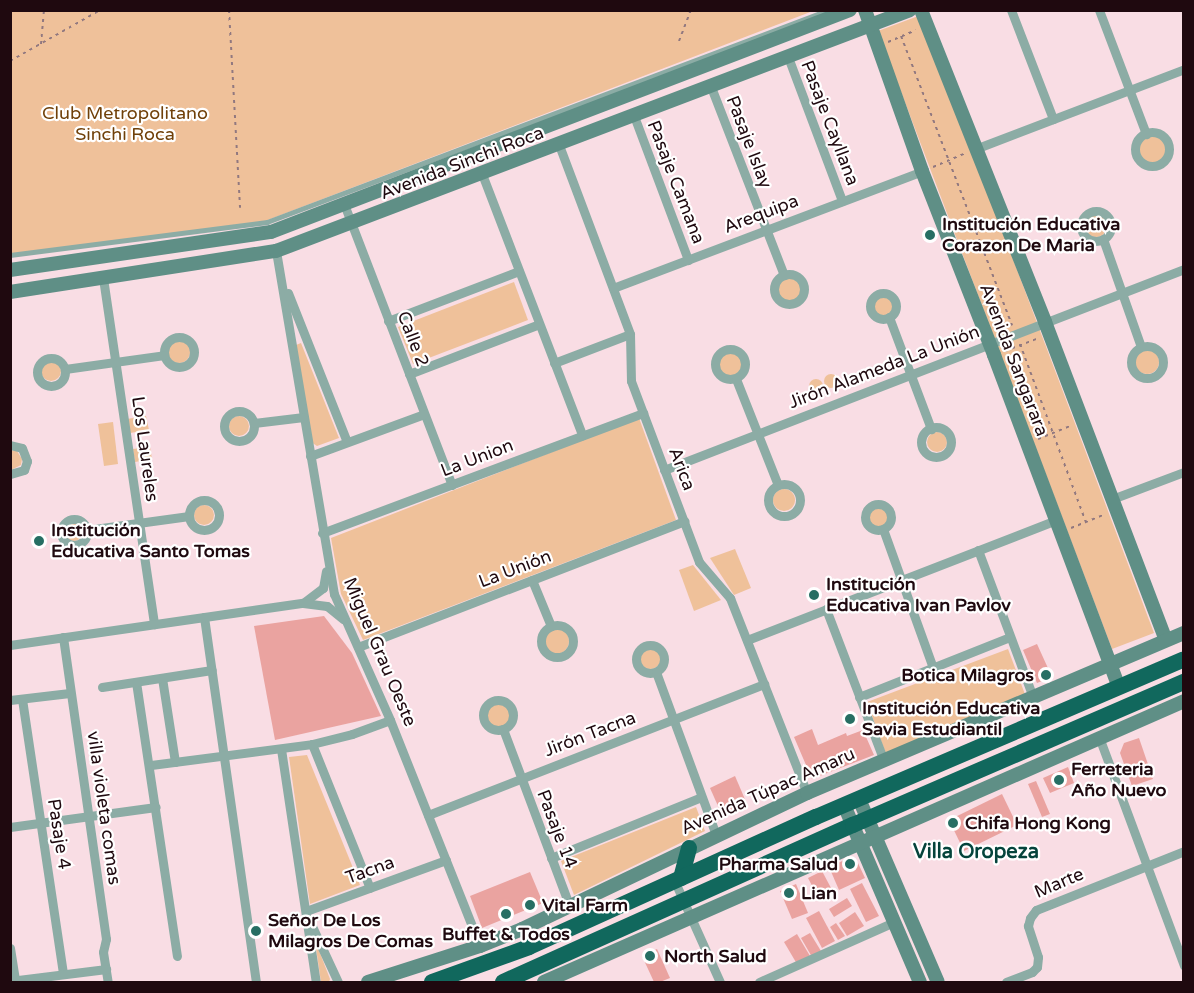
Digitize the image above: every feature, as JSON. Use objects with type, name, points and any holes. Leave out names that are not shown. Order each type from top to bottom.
[{"type":"highway","points":[[432,982],[529,947],[851,802],[1184,659]]},
{"type":"highway","points":[[503,982],[688,911],[860,822],[1184,682]]},
{"type":"highway","points":[[678,880],[689,848]]},
{"type":"street","name":"Avenida Sinchi Roca","points":[[10,270],[271,232],[659,79],[850,10]]},
{"type":"street","name":"Avenida Sangarara","points":[[865,10],[922,171],[992,349],[1119,687]]},
{"type":"street","name":"Avenida Sinchi Roca","points":[[10,292],[276,251],[350,225],[910,10]]},
{"type":"street","points":[[921,10],[1047,328],[1166,640]]},
{"type":"street","points":[[1011,10],[1053,118]]},
{"type":"street","points":[[1098,10],[1146,134]]},
{"type":"street","name":"Pasaje Cayllana","points":[[788,57],[842,201]]},
{"type":"street","points":[[975,149],[1184,69]]},
{"type":"street","name":"Pasaje Islay","points":[[711,87],[784,275]]},
{"type":"street","name":"Pasaje Camana","points":[[634,116],[688,260]]},
{"type":"street","name":"Arica","points":[[559,145],[630,334],[631,381],[699,562],[730,598],[807,793]]},
{"type":"street","name":"Arequipa","points":[[613,288],[922,171]]},
{"type":"street","points":[[482,174],[582,435]]},
{"type":"street","name":"Calle 2","points":[[344,204],[350,225],[452,485]]},
{"type":"street","points":[[1103,239],[1142,347]]},
{"type":"street","name":"Miguel Grau Oeste","points":[[276,251],[326,559],[334,594],[390,720],[480,946]]},
{"type":"street","name":"Jirón Alameda La Unión","points":[[664,470],[910,374],[992,349],[1016,334],[1047,328],[1122,293],[1184,269]]},
{"type":"street","points":[[388,321],[519,271]]},
{"type":"street","points":[[281,277],[347,442]]},
{"type":"street","name":"Los Laureles","points":[[103,278],[154,624]]},
{"type":"street","points":[[889,317],[931,429]]},
{"type":"street","points":[[409,374],[539,324]]},
{"type":"street","points":[[554,363],[630,334]]},
{"type":"street","points":[[64,369],[164,355]]},
{"type":"street","points":[[736,379],[778,485]]},
{"type":"street","name":"La Union","points":[[322,533],[643,413]]},
{"type":"street","points":[[310,456],[424,414]]},
{"type":"street","points":[[254,423],[304,417]]},
{"type":"street","points":[[10,445],[22,448],[27,461],[24,470],[10,474]]},
{"type":"street","points":[[1114,505],[1184,472]]},
{"type":"street","points":[[87,530],[189,516]]},
{"type":"street","name":"La Unión","points":[[358,647],[684,521]]},
{"type":"street","points":[[747,640],[978,550],[1058,526]]},
{"type":"street","points":[[883,530],[933,668]]},
{"type":"street","points":[[978,550],[1033,697]]},
{"type":"street","points":[[303,603],[323,588],[326,559]]},
{"type":"street","points":[[532,580],[552,626]]},
{"type":"street","points":[[10,645],[303,603],[327,606],[344,620]]},
{"type":"street","points":[[826,609],[884,760]]},
{"type":"street","points":[[204,617],[256,982]]},
{"type":"street","name":"Avenida Túpac Amaru","points":[[368,982],[480,946],[570,907],[807,793],[1184,633]]},
{"type":"street","name":"villa violeta comas","points":[[63,637],[106,939],[103,952],[108,982]]},
{"type":"street","points":[[859,697],[1010,637]]},
{"type":"street","points":[[102,687],[212,670]]},
{"type":"street","points":[[656,672],[716,835]]},
{"type":"street","points":[[162,678],[175,762]]},
{"type":"street","points":[[136,682],[151,765],[177,956]]},
{"type":"street","name":"Jirón Tacna","points":[[428,815],[764,684]]},
{"type":"street","points":[[10,700],[70,693]]},
{"type":"street","name":"Pasaje 4","points":[[22,699],[63,974]]},
{"type":"street","points":[[544,982],[688,911],[875,836],[1184,701]]},
{"type":"street","points":[[151,765],[312,744],[352,734],[390,720]]},
{"type":"street","name":"Pasaje 14","points":[[503,729],[570,907]]},
{"type":"street","points":[[1100,737],[1184,966]]},
{"type":"street","points":[[312,744],[370,888]]},
{"type":"street","points":[[281,748],[316,982]]},
{"type":"street","points":[[551,858],[701,797]]},
{"type":"street","points":[[851,802],[860,822],[875,836],[938,982]]},
{"type":"street","points":[[10,828],[156,807]]},
{"type":"street","points":[[860,822],[860,842],[920,982]]},
{"type":"street","name":"Marte","points":[[1006,982],[1032,972],[1037,967],[1038,957],[1028,926],[1036,910],[1184,851]]},
{"type":"street","name":"Tacna","points":[[306,911],[446,860]]},
{"type":"street","points":[[678,880],[688,911],[720,982]]},
{"type":"street","points":[[306,911],[338,982]]},
{"type":"street","points":[[759,982],[894,922]]},
{"type":"street","points":[[10,948],[13,981],[106,969]]},
{"type":"lane","points":[[10,255],[267,222],[659,79],[828,10]]},
{"type":"path","points":[[42,44],[44,10]]},
{"type":"path","points":[[10,61],[100,10]]},
{"type":"path","points":[[229,10],[240,208]]},
{"type":"path","points":[[679,41],[691,10]]},
{"type":"path","points":[[878,46],[927,25]]},
{"type":"path","points":[[901,36],[1086,522]]},
{"type":"path","points":[[922,171],[975,149]]},
{"type":"path","points":[[992,349],[1020,345],[1047,328]]},
{"type":"path","points":[[1027,444],[1083,421]]},
{"type":"path","points":[[1058,526],[1086,522],[1114,505]]},
{"type":"green space","name":"Club Metropolitano Sinchi Roca","points":[[10,11],[813,11],[260,223],[11,254]]},
{"type":"green space","points":[[921,15],[1154,633],[1112,649],[878,31]]},
{"type":"green space","points":[[1153,136],[1163,140],[1167,150],[1163,160],[1153,164],[1143,160],[1139,150],[1143,140]]},
{"type":"green space","points":[[1096,215],[1104,218],[1107,226],[1104,234],[1096,237],[1088,234],[1085,226],[1088,218]]},
{"type":"green space","points":[[789,277],[797,281],[801,289],[797,297],[789,301],[781,297],[777,289],[781,281]]},
{"type":"green space","points":[[514,282],[528,320],[413,364],[398,327]]},
{"type":"green space","points":[[883,294],[891,297],[894,305],[891,313],[883,316],[875,313],[872,305],[875,297]]},
{"type":"green space","points":[[179,341],[189,348],[190,352],[183,362],[179,363],[169,356],[168,352],[175,342]]},
{"type":"green space","points":[[301,343],[339,438],[317,446],[311,442],[296,345]]},
{"type":"green space","points":[[1147,350],[1152,351],[1158,357],[1158,367],[1152,373],[1147,374],[1142,373],[1136,367],[1135,362],[1136,357],[1142,351]]},
{"type":"green space","points":[[730,352],[738,356],[742,364],[738,372],[730,376],[722,372],[718,364],[722,356]]},
{"type":"green space","points":[[51,361],[58,364],[61,371],[58,378],[51,381],[44,378],[41,371],[44,364]]},
{"type":"green space","points":[[828,374],[834,374],[838,381],[834,388],[828,388],[824,384],[824,378]]},
{"type":"green space","points":[[813,379],[819,379],[823,386],[819,393],[813,393],[809,389],[809,383]]},
{"type":"green space","points":[[146,416],[149,430],[130,433],[127,419]]},
{"type":"green space","points":[[235,416],[243,416],[249,422],[249,430],[243,436],[235,436],[229,430],[229,422]]},
{"type":"green space","points":[[639,418],[676,520],[363,640],[341,594],[331,538]]},
{"type":"green space","points":[[113,422],[118,464],[104,466],[98,424]]},
{"type":"green space","points":[[933,432],[941,432],[947,438],[947,446],[941,452],[933,452],[927,446],[927,438]]},
{"type":"green space","points":[[150,447],[152,459],[135,462],[133,449]]},
{"type":"green space","points":[[10,450],[17,451],[22,459],[21,465],[13,469],[11,469]]},
{"type":"green space","points":[[784,489],[794,496],[795,500],[788,510],[784,511],[774,504],[773,500],[780,490]]},
{"type":"green space","points":[[200,505],[208,505],[214,511],[214,519],[208,525],[200,525],[194,519],[194,511]]},
{"type":"green space","points":[[878,507],[885,510],[888,517],[885,524],[878,527],[871,524],[868,517],[871,510]]},
{"type":"green space","points":[[74,523],[80,526],[83,532],[80,538],[74,541],[68,538],[65,532],[68,526]]},
{"type":"green space","points":[[735,549],[751,588],[734,595],[710,558]]},
{"type":"green space","points":[[693,565],[721,600],[694,611],[679,570]]},
{"type":"green space","points":[[556,628],[565,632],[569,641],[565,650],[556,654],[547,650],[543,641],[547,632]]},
{"type":"green space","points":[[650,647],[658,650],[661,658],[658,666],[650,669],[642,666],[639,658],[642,650]]},
{"type":"green space","points":[[1008,649],[1026,697],[887,757],[867,702]]},
{"type":"green space","points":[[498,703],[507,706],[510,715],[507,724],[498,727],[489,724],[486,715],[489,706]]},
{"type":"green space","points":[[307,755],[360,885],[310,904],[289,757]]},
{"type":"green space","points":[[696,807],[705,831],[574,895],[561,861]]},
{"type":"green space","points":[[316,948],[318,948],[330,979],[329,982],[321,982]]},
{"type":"building","points":[[324,616],[352,653],[381,716],[275,740],[254,626]]},
{"type":"building","points":[[1037,644],[1052,677],[1037,683],[1023,650]]},
{"type":"building","points":[[812,729],[818,745],[846,733],[847,736],[863,730],[874,755],[812,779],[794,737]]},
{"type":"building","points":[[1139,738],[1153,779],[1132,786],[1120,753],[1124,743]]},
{"type":"building","name":"Ferreteria Año Nuevo","points":[[1068,767],[1074,783],[1050,793],[1043,778]]},
{"type":"building","points":[[735,776],[747,804],[722,815],[710,788]]},
{"type":"building","points":[[1036,781],[1050,814],[1042,817],[1028,784]]},
{"type":"building","points":[[1002,794],[1017,825],[964,851],[949,820]]},
{"type":"building","points":[[849,858],[858,863],[865,878],[839,890],[829,867]]},
{"type":"building","points":[[822,871],[831,888],[817,895],[808,878]]},
{"type":"building","points":[[530,872],[543,903],[482,928],[470,896]]},
{"type":"building","points":[[862,883],[879,916],[866,922],[850,889]]},
{"type":"building","points":[[796,884],[808,913],[792,919],[780,891]]},
{"type":"building","points":[[847,898],[852,906],[834,917],[829,909]]},
{"type":"building","points":[[819,911],[835,941],[822,948],[806,918]]},
{"type":"building","points":[[855,912],[864,926],[847,936],[839,923]]},
{"type":"building","points":[[836,923],[845,936],[838,940],[830,927]]},
{"type":"building","points":[[810,933],[821,951],[812,957],[801,938]]},
{"type":"building","points":[[797,934],[810,956],[797,964],[784,942]]},
{"type":"building","points":[[657,949],[670,978],[654,982],[642,956]]},
{"type":"place","name":"Institución Educativa Corazon De Maria","points":[[930,235]]},
{"type":"place","name":"Institución Educativa Santo Tomas","points":[[39,541]]},
{"type":"place","name":"Institución Educativa Ivan Pavlov","points":[[814,595]]},
{"type":"place","name":"Botica Milagros","points":[[1046,675]]},
{"type":"place","name":"Institución Educativa Savia Estudiantil","points":[[850,719]]},
{"type":"place","name":"Ferreteria Año Nuevo","points":[[1059,780]]},
{"type":"place","name":"Chifa Hong Kong","points":[[953,823]]},
{"type":"place","name":"Pharma Salud","points":[[850,864]]},
{"type":"place","name":"Lian","points":[[789,893]]},
{"type":"place","name":"Vital Farm","points":[[530,905]]},
{"type":"place","name":"Buffet & Todos","points":[[506,914]]},
{"type":"place","name":"Señor De Los Milagros De Comas","points":[[256,931]]},
{"type":"place","name":"North Salud","points":[[650,956]]},
{"type":"district","name":"Villa Oropeza","points":[[976,852]]}]
